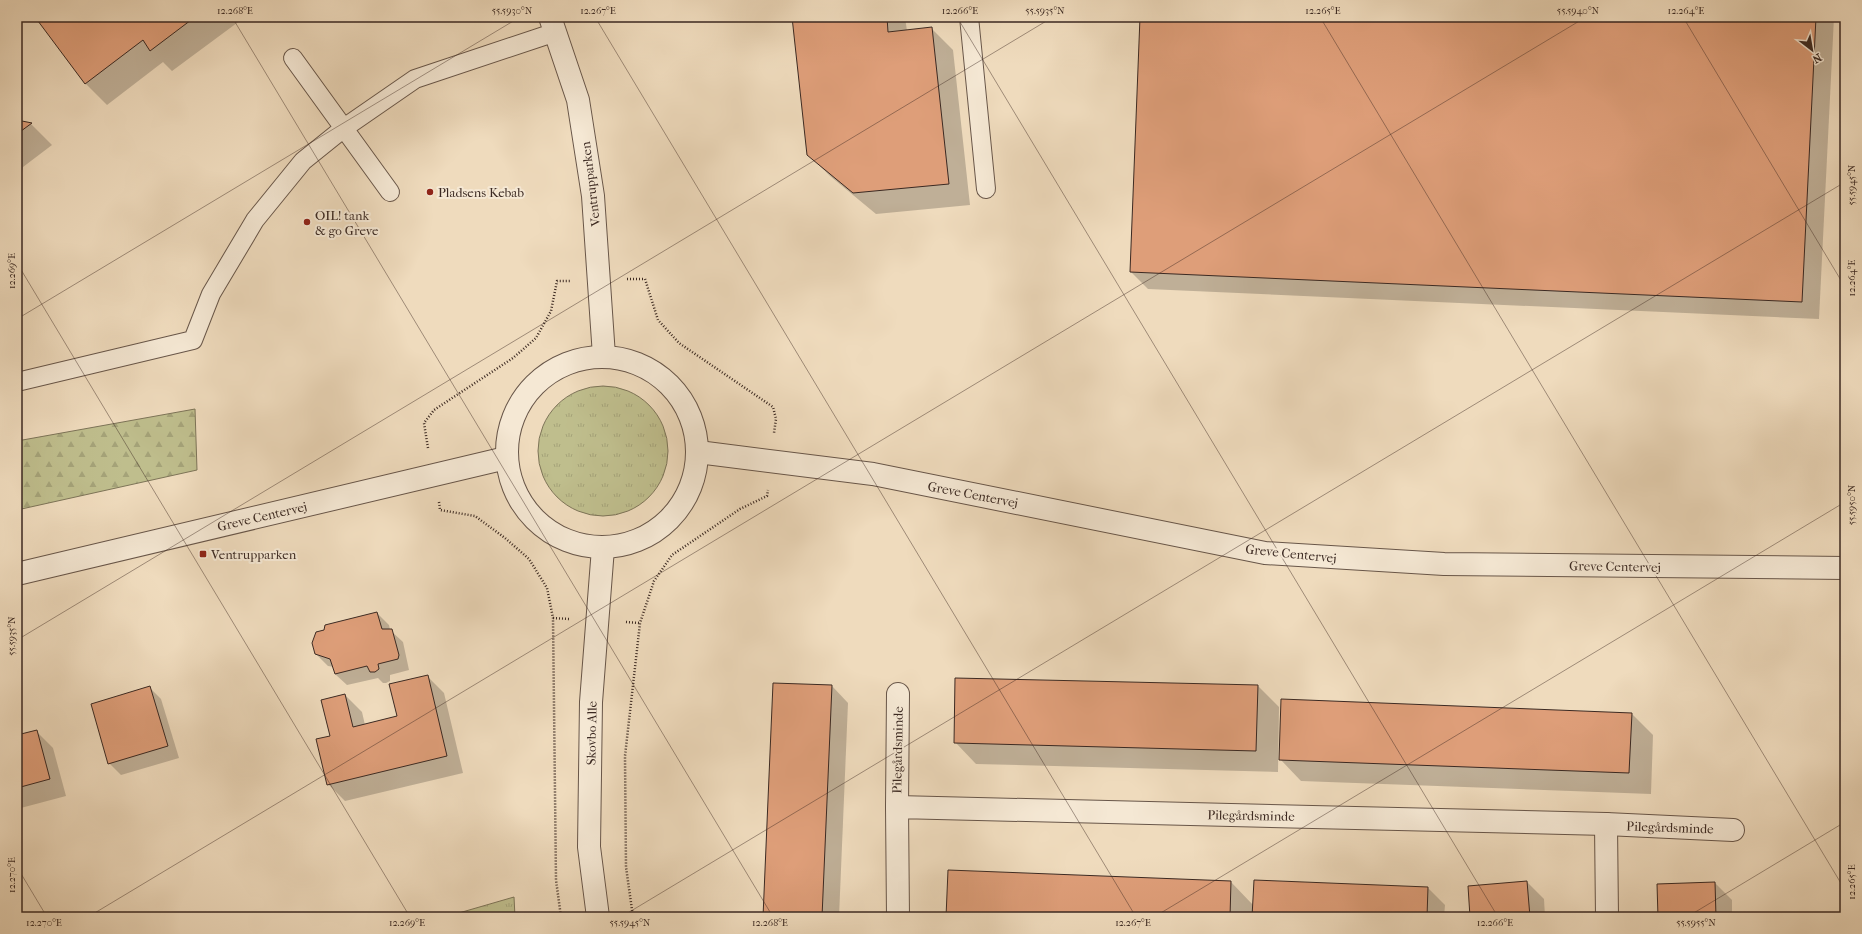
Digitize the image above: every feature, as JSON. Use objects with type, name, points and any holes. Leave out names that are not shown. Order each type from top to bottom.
[{"type":"street","name":"Ventrupparken","points":[[553,24],[578,100],[582,122],[593,196],[604,356]]},
{"type":"street","points":[[604,356],[640,364],[671,385],[691,416],[698,452],[693,482],[680,508],[659,529],[632,543],[603,548],[574,544],[548,531],[526,511],[512,487],[506,458],[510,427],[523,398],[534,386],[545,375],[573,360],[604,356]]},
{"type":"street","name":"Greve Centervej","points":[[698,452],[873,474],[1265,553],[1444,564],[1845,568]]},
{"type":"street","name":"Greve Centervej","points":[[17,574],[506,458]]},
{"type":"street","name":"Skovbo Alle","points":[[598,917],[589,848],[591,702],[603,548]]},
{"type":"street","name":"Pilegårdsminde","points":[[898,694],[898,917]]},
{"type":"street","name":"Pilegårdsminde","points":[[897,806],[1606,824],[1733,830]]},
{"type":"street","points":[[1606,824],[1607,917]]},
{"type":"lane","points":[[969,17],[986,189]]},
{"type":"lane","points":[[17,382],[193,340],[211,294],[255,220],[303,161],[344,128],[415,79],[553,24]]},
{"type":"lane","points":[[293,58],[390,192]]},
{"type":"path","points":[[633,917],[626,867],[625,756],[640,622],[654,581],[672,555],[740,508],[767,496],[776,419],[773,407],[679,343],[658,320],[645,279]]},
{"type":"path","points":[[557,281],[551,312],[536,338],[513,358],[434,410],[424,423],[440,510],[475,516],[505,538],[529,559],[547,588],[553,618],[556,880],[561,917]]},
{"type":"green space","points":[[609,386],[628,391],[649,405],[663,426],[667,438],[667,464],[663,476],[649,497],[628,511],[616,515],[597,516],[578,511],[557,497],[543,476],[539,464],[538,445],[543,426],[557,405],[578,391],[590,387]]},
{"type":"green space","points":[[195,409],[197,470],[17,510],[17,441]]},
{"type":"green space","points":[[514,897],[515,917],[445,917]]},
{"type":"building","points":[[35,17],[195,17],[150,51],[143,40],[85,84]]},
{"type":"building","points":[[792,17],[887,17],[888,32],[932,27],[949,184],[853,193],[807,155]]},
{"type":"building","points":[[1140,17],[1816,17],[1802,302],[1130,272]]},
{"type":"building","points":[[17,120],[32,123],[17,134]]},
{"type":"building","points":[[377,612],[382,629],[392,629],[399,655],[398,659],[378,664],[379,669],[375,672],[370,672],[367,666],[335,674],[330,659],[315,654],[312,643],[316,632],[324,630],[325,625]]},
{"type":"building","points":[[428,675],[447,756],[327,785],[316,739],[330,736],[321,700],[345,694],[353,727],[397,716],[389,684]]},
{"type":"building","points":[[955,678],[1258,685],[1256,751],[954,743]]},
{"type":"building","points":[[773,683],[832,685],[822,917],[763,917]]},
{"type":"building","points":[[150,686],[168,746],[108,764],[91,704]]},
{"type":"building","points":[[1281,699],[1632,713],[1629,773],[1279,760]]},
{"type":"building","points":[[37,730],[50,779],[17,788],[17,735]]},
{"type":"building","points":[[948,870],[1231,881],[1230,917],[946,917]]},
{"type":"building","points":[[1254,880],[1428,887],[1427,917],[1252,917]]},
{"type":"building","points":[[1527,881],[1530,917],[1470,917],[1468,886]]},
{"type":"building","points":[[1715,882],[1716,917],[1658,917],[1657,884]]},
{"type":"place","name":"Pladsens Kebab","points":[[430,192]]},
{"type":"place","name":"OIL! tank & go Greve","points":[[307,222]]},
{"type":"place","name":"Ventrupparken","points":[[203,554]]}]
